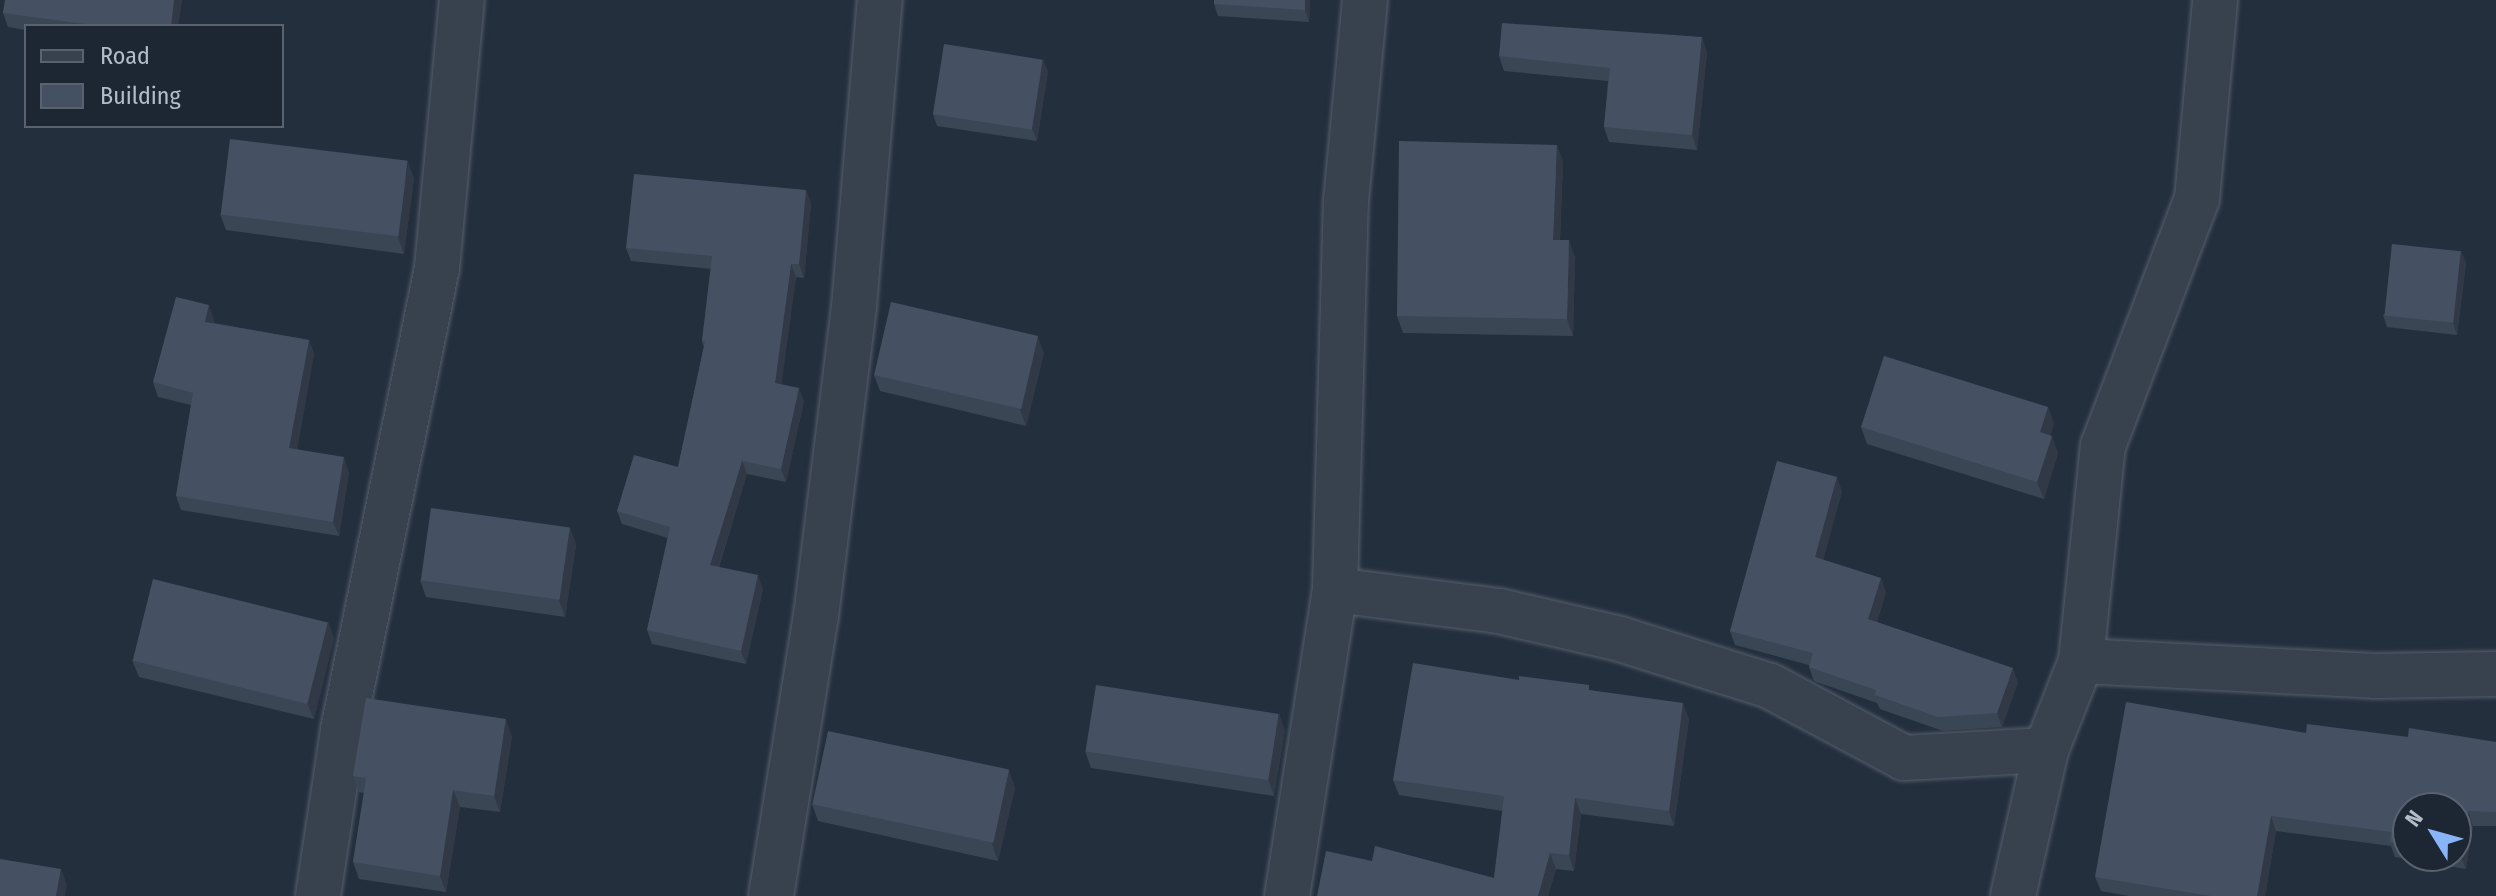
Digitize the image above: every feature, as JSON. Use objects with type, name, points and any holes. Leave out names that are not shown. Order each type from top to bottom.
[{"type":"street","points":[[318,896],[343,730],[437,268],[462,0]]},
{"type":"street","points":[[771,896],[816,616],[854,307],[880,0]]},
{"type":"street","points":[[1287,896],[1335,590],[1346,201],[1365,0]]},
{"type":"street","points":[[2013,896],[2046,750],[2081,661],[2103,446],[2197,199],[2215,0]]},
{"type":"street","points":[[1335,590],[1499,611],[1620,639],[1770,686],[1904,758],[2046,750]]},
{"type":"street","points":[[2081,661],[2375,676],[2496,674]]},
{"type":"building","points":[[5,0],[174,0],[171,24],[85,24],[3,13]]},
{"type":"building","points":[[1214,0],[1305,0],[1305,10],[1214,4]]},
{"type":"building","points":[[1502,23],[1702,37],[1692,135],[1604,127],[1610,68],[1499,56]]},
{"type":"building","points":[[944,44],[1043,60],[1032,130],[933,114]]},
{"type":"building","points":[[230,139],[408,161],[398,236],[221,214]]},
{"type":"building","points":[[1399,141],[1557,145],[1553,240],[1569,240],[1567,319],[1397,316]]},
{"type":"building","points":[[634,174],[806,190],[799,264],[791,264],[775,383],[799,388],[781,469],[742,461],[710,565],[758,575],[741,651],[647,630],[670,527],[617,511],[634,455],[678,467],[705,341],[702,341],[712,256],[626,248]]},
{"type":"building","points":[[2392,244],[2461,251],[2453,323],[2384,316]]},
{"type":"building","points":[[176,297],[209,305],[205,322],[309,340],[289,448],[344,457],[333,522],[176,496],[193,393],[153,382]]},
{"type":"building","points":[[891,302],[1038,336],[1021,409],[874,375]]},
{"type":"building","points":[[1884,356],[2048,407],[2040,432],[2052,436],[2037,482],[1861,427]]},
{"type":"building","points":[[1777,461],[1837,477],[1815,557],[1881,578],[1868,619],[2013,668],[1997,713],[1938,717],[1875,695],[1876,690],[1809,667],[1813,653],[1730,631]]},
{"type":"building","points":[[431,508],[570,527],[559,600],[421,580]]},
{"type":"building","points":[[153,579],[328,623],[307,704],[133,661]]},
{"type":"building","points":[[1413,663],[1519,680],[1519,676],[1589,685],[1589,690],[1683,703],[1669,811],[1575,798],[1569,855],[1550,853],[1538,896],[1317,896],[1326,851],[1372,861],[1375,846],[1494,878],[1504,796],[1393,780]]},
{"type":"building","points":[[1096,685],[1279,714],[1268,780],[1086,751]]},
{"type":"building","points":[[366,698],[506,719],[494,796],[453,790],[440,876],[353,862],[366,778],[353,776]]},
{"type":"building","points":[[2126,702],[2306,733],[2307,724],[2408,737],[2409,728],[2496,742],[2496,812],[2472,811],[2472,792],[2392,792],[2392,842],[2391,832],[2271,816],[2257,896],[2211,896],[2095,877]]},
{"type":"building","points":[[828,731],[1009,769],[993,843],[812,804]]},
{"type":"building","points":[[0,859],[61,869],[56,896],[0,896]]}]
